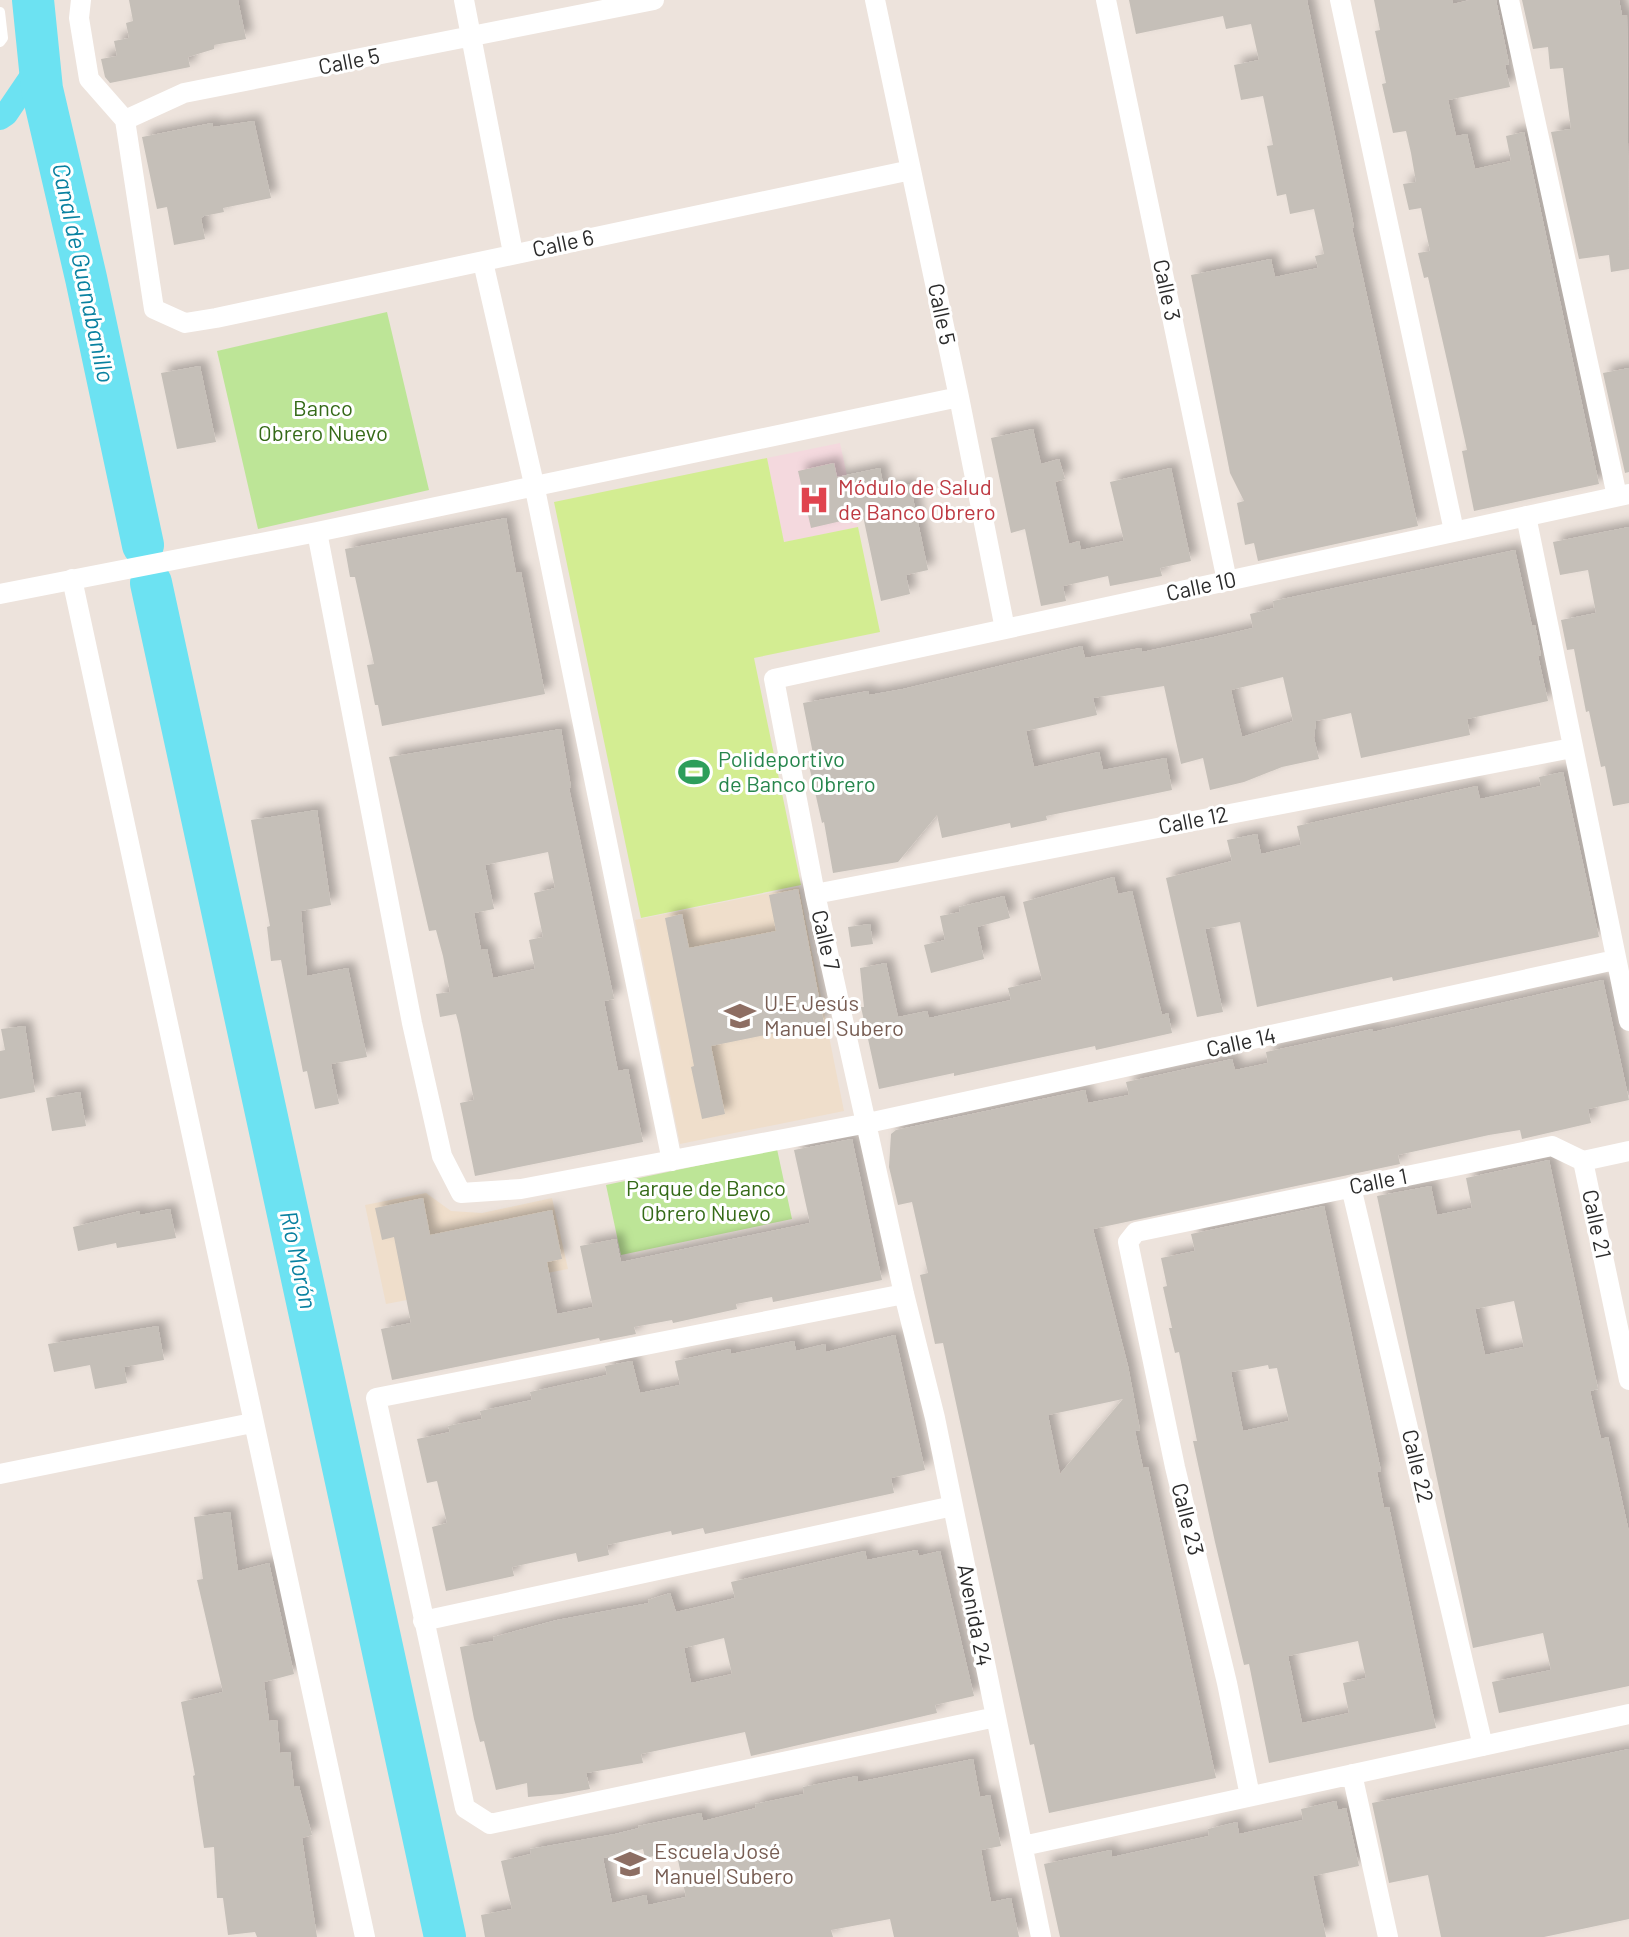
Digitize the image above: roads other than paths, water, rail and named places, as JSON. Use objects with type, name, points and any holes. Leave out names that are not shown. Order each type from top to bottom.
[{"type":"street","points":[[81,0],[79,18],[89,79],[125,120]]},
{"type":"street","points":[[464,0],[513,253]]},
{"type":"street","name":"Calle 5","points":[[125,120],[184,93],[654,0]]},
{"type":"street","name":"Calle 5","points":[[875,0],[1005,629]]},
{"type":"street","name":"Calle 3","points":[[1106,0],[1227,581]]},
{"type":"street","points":[[1340,0],[1454,531]]},
{"type":"street","points":[[1509,0],[1623,495]]},
{"type":"street","name":"Calle 6","points":[[125,120],[154,309],[185,323],[911,170]]},
{"type":"street","points":[[483,262],[534,484],[672,1161]]},
{"type":"street","points":[[0,594],[317,532],[959,397]]},
{"type":"street","name":"Calle 10","points":[[774,679],[1623,495]]},
{"type":"street","points":[[1526,516],[1629,1021]]},
{"type":"street","name":"Calle 14","points":[[317,532],[412,1023],[442,1156],[461,1193],[521,1189],[868,1123],[1615,960]]},
{"type":"street","points":[[72,579],[365,1937]]},
{"type":"street","name":"Calle 7","points":[[774,679],[815,894],[904,1294]]},
{"type":"street","name":"Calle 12","points":[[815,894],[1572,748]]},
{"type":"street","name":"Calle 1","points":[[1128,1242],[1136,1232],[1552,1146],[1583,1161]]},
{"type":"street","points":[[1583,1161],[1629,1151]]},
{"type":"street","name":"Calle 21","points":[[1583,1161],[1629,1380]]},
{"type":"street","name":"Calle 22","points":[[1351,1187],[1483,1746]]},
{"type":"street","name":"Calle 23","points":[[1128,1242],[1175,1467],[1227,1683],[1250,1796]]},
{"type":"street","points":[[904,1294],[376,1398],[423,1621],[465,1808],[490,1824],[996,1717]]},
{"type":"street","name":"Avenida 24","points":[[904,1294],[935,1418],[1041,1937]]},
{"type":"street","points":[[0,1474],[252,1423]]},
{"type":"street","points":[[423,1621],[953,1506]]},
{"type":"street","points":[[1023,1846],[1629,1714]]},
{"type":"street","points":[[1352,1774],[1388,1937]]},
{"type":"lane","points":[[0,12],[3,38],[0,42]]},
{"type":"waterway","name":"Canal de Guanabanillo","points":[[33,0],[42,89],[143,545]]},
{"type":"waterway","points":[[0,118],[6,114],[40,64]]},
{"type":"waterway","name":"Río Morón","points":[[151,583],[445,1937]]},
{"type":"place","name":"Módulo de Salud de Banco Obrero","points":[[814,500]]},
{"type":"place","name":"Polideportivo de Banco Obrero","points":[[694,772]]},
{"type":"place","name":"U.E Jesús Manuel Subero","points":[[740,1016]]},
{"type":"place","name":"Escuela José Manuel Subero","points":[[630,1864]]},
{"type":"park label","name":"Banco Obrero Nuevo","points":[[323,420]]},
{"type":"park label","name":"Parque de Banco Obrero Nuevo","points":[[706,1200]]}]
